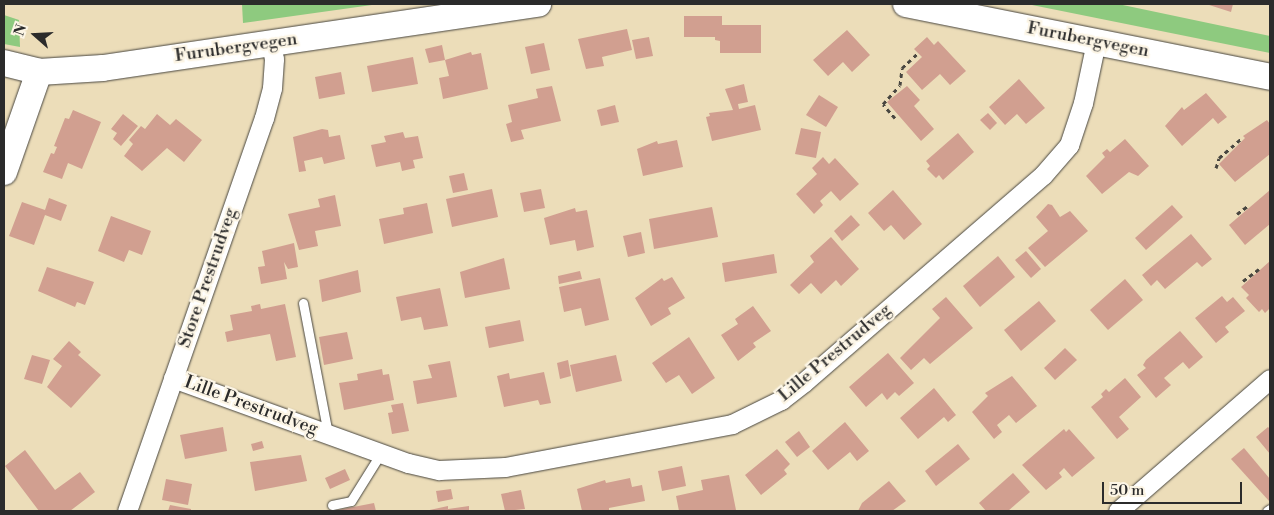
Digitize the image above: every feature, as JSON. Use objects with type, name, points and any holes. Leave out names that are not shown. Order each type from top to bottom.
[{"type":"main road","name":"Furubergvegen","points":[[4,63],[39,72],[103,68],[538,4]]},
{"type":"main road","name":"Furubergvegen","points":[[906,4],[1270,77]]},
{"type":"main road","points":[[4,172],[39,72]]},
{"type":"street","name":"Lille Prestrudveg","points":[[173,378],[381,453],[439,470],[505,467],[732,424],[781,400],[1043,175],[1069,145],[1083,103],[1096,42]]},
{"type":"street","name":"Store Prestrudveg","points":[[127,511],[264,118],[272,88],[274,59],[271,43]]},
{"type":"street","points":[[1126,509],[1270,380]]},
{"type":"lane","name":"Lille Prestrudveg","points":[[303,303],[328,434]]},
{"type":"lane","points":[[332,505],[351,501],[381,453]]},
{"type":"path","points":[[895,118],[883,104],[900,84],[902,68],[917,54]]},
{"type":"path","points":[[1216,168],[1219,158],[1241,139]]},
{"type":"path","points":[[1238,214],[1249,205]]},
{"type":"path","points":[[1242,280],[1258,269]]},
{"type":"green space","points":[[242,4],[379,4],[243,23]]},
{"type":"green space","points":[[1027,4],[1118,4],[1270,36],[1270,53]]},
{"type":"green space","points":[[4,15],[19,20],[20,47],[4,44]]},
{"type":"building","points":[[1206,4],[1233,4],[1231,12]]},
{"type":"building","points":[[684,16],[722,16],[722,25],[761,25],[761,53],[720,53],[720,41],[715,40],[715,37],[684,37]]},
{"type":"building","points":[[627,29],[632,50],[602,57],[604,66],[586,69],[578,39]]},
{"type":"building","points":[[847,30],[870,55],[852,72],[843,62],[828,76],[813,60]]},
{"type":"building","points":[[649,37],[653,56],[636,59],[632,40]]},
{"type":"building","points":[[927,37],[934,45],[938,41],[966,71],[950,85],[940,74],[922,90],[906,72],[922,57],[914,49]]},
{"type":"building","points":[[544,43],[550,70],[531,74],[525,47]]},
{"type":"building","points":[[442,45],[445,60],[429,63],[425,49]]},
{"type":"building","points":[[471,52],[472,55],[481,53],[488,89],[443,99],[439,78],[449,76],[445,60]]},
{"type":"building","points":[[413,57],[418,84],[372,92],[367,66]]},
{"type":"building","points":[[341,72],[345,94],[319,99],[315,77]]},
{"type":"building","points":[[1019,79],[1045,108],[1026,124],[1017,114],[1005,125],[989,107]]},
{"type":"building","points":[[744,84],[748,102],[738,104],[739,109],[755,105],[761,130],[712,141],[706,117],[710,116],[709,113],[733,110],[725,89]]},
{"type":"building","points":[[552,86],[561,121],[521,130],[524,139],[511,142],[506,124],[512,122],[508,105],[538,98],[536,89]]},
{"type":"building","points":[[907,86],[920,100],[914,106],[934,129],[921,141],[887,102]]},
{"type":"building","points":[[1206,93],[1227,117],[1218,124],[1213,118],[1182,146],[1165,126],[1182,107],[1184,110]]},
{"type":"building","points":[[819,95],[838,107],[826,127],[806,115]]},
{"type":"building","points":[[615,105],[619,122],[601,126],[597,110]]},
{"type":"building","points":[[73,110],[101,122],[82,169],[68,163],[62,179],[43,172],[51,153],[54,154],[57,147],[54,146],[65,118],[69,119]]},
{"type":"building","points":[[988,113],[997,123],[990,130],[980,120]]},
{"type":"building","points":[[123,114],[138,126],[121,146],[113,139],[117,133],[111,129]]},
{"type":"building","points":[[157,114],[170,125],[176,119],[202,140],[184,162],[167,148],[142,171],[124,156],[133,144],[129,140],[141,126],[145,129]]},
{"type":"building","points":[[1267,120],[1270,124],[1270,154],[1235,182],[1219,164],[1245,138],[1243,136]]},
{"type":"building","points":[[801,128],[821,132],[816,158],[795,154]]},
{"type":"building","points":[[322,129],[328,130],[329,137],[340,135],[345,159],[324,164],[322,157],[304,161],[306,171],[299,172],[293,137]]},
{"type":"building","points":[[403,132],[405,138],[418,136],[423,158],[413,160],[415,168],[402,171],[400,162],[376,167],[371,145],[386,142],[384,136]]},
{"type":"building","points":[[958,133],[974,152],[943,180],[939,175],[936,178],[927,169],[930,166],[926,161]]},
{"type":"building","points":[[1125,139],[1149,166],[1138,176],[1129,172],[1102,194],[1086,176],[1105,157],[1102,153],[1107,149],[1110,152]]},
{"type":"building","points":[[677,140],[683,167],[643,176],[637,149],[657,141],[658,144]]},
{"type":"building","points":[[823,157],[829,164],[835,158],[859,184],[840,201],[831,191],[820,201],[823,205],[814,214],[796,194],[817,174],[812,168]]},
{"type":"building","points":[[464,173],[468,190],[453,193],[449,176]]},
{"type":"building","points":[[492,189],[498,217],[452,227],[446,199]]},
{"type":"building","points":[[541,189],[545,208],[524,212],[520,193]]},
{"type":"building","points":[[893,190],[922,224],[904,240],[891,225],[884,231],[868,213]]},
{"type":"building","points":[[1270,190],[1270,224],[1245,245],[1229,225]]},
{"type":"building","points":[[335,195],[341,226],[315,231],[318,246],[299,250],[288,214],[320,207],[318,199]]},
{"type":"building","points":[[49,198],[67,205],[61,221],[45,215],[34,245],[9,236],[22,202],[45,210]]},
{"type":"building","points":[[427,203],[433,233],[384,244],[379,219],[404,214],[403,208]]},
{"type":"building","points":[[1048,204],[1052,205],[1060,217],[1070,211],[1088,231],[1045,267],[1028,248],[1048,231],[1036,217]]},
{"type":"building","points":[[1172,205],[1183,217],[1146,250],[1135,238]]},
{"type":"building","points":[[712,207],[718,237],[654,249],[649,219]]},
{"type":"building","points":[[575,208],[576,212],[587,210],[594,247],[577,251],[575,240],[550,245],[544,218]]},
{"type":"building","points":[[851,215],[860,225],[842,241],[834,231]]},
{"type":"building","points":[[111,216],[151,231],[142,255],[129,250],[124,262],[98,251]]},
{"type":"building","points":[[641,232],[645,253],[628,257],[623,236]]},
{"type":"building","points":[[1191,234],[1212,259],[1202,267],[1197,262],[1165,289],[1157,280],[1151,286],[1142,275]]},
{"type":"building","points":[[831,237],[859,269],[841,286],[836,280],[821,294],[811,283],[799,294],[790,285],[814,262],[810,256]]},
{"type":"building","points":[[294,243],[298,267],[288,269],[284,262],[287,279],[261,284],[258,267],[265,266],[262,251]]},
{"type":"building","points":[[1026,251],[1041,269],[1031,278],[1015,260]]},
{"type":"building","points":[[774,254],[777,273],[725,282],[722,263]]},
{"type":"building","points":[[998,256],[1015,277],[980,307],[963,286]]},
{"type":"building","points":[[504,258],[510,289],[465,298],[460,272]]},
{"type":"building","points":[[1270,261],[1270,308],[1265,313],[1262,309],[1259,312],[1246,298],[1249,295],[1241,287]]},
{"type":"building","points":[[47,267],[94,282],[85,305],[77,302],[75,307],[38,291]]},
{"type":"building","points":[[358,270],[361,292],[322,302],[319,280]]},
{"type":"building","points":[[580,271],[582,279],[559,284],[558,276]]},
{"type":"building","points":[[672,277],[685,298],[668,308],[671,314],[651,326],[635,298],[662,278],[664,281]]},
{"type":"building","points":[[600,278],[609,320],[585,326],[581,308],[564,312],[559,287]]},
{"type":"building","points":[[1125,279],[1143,300],[1108,330],[1090,310]]},
{"type":"building","points":[[440,288],[448,326],[424,330],[421,317],[401,321],[396,297]]},
{"type":"building","points":[[1222,296],[1227,302],[1233,297],[1245,311],[1225,327],[1229,332],[1216,343],[1195,318]]},
{"type":"building","points":[[946,297],[973,328],[930,364],[924,358],[911,370],[900,358],[940,318],[932,309]]},
{"type":"building","points":[[1039,301],[1056,321],[1021,351],[1004,330]]},
{"type":"building","points":[[260,304],[261,309],[285,304],[296,357],[276,361],[270,334],[227,342],[225,332],[233,330],[230,315],[252,311],[251,306]]},
{"type":"building","points":[[753,306],[771,331],[753,343],[756,347],[738,361],[721,335],[738,324],[735,319]]},
{"type":"building","points":[[520,320],[524,341],[489,348],[485,327]]},
{"type":"building","points":[[1180,331],[1203,357],[1189,369],[1183,362],[1164,378],[1171,385],[1156,398],[1137,375],[1146,368],[1143,365],[1146,360]]},
{"type":"building","points":[[347,332],[353,359],[324,365],[319,337]]},
{"type":"building","points":[[689,337],[715,378],[692,394],[679,375],[666,383],[652,363]]},
{"type":"building","points":[[69,341],[81,352],[78,355],[101,375],[71,408],[47,387],[62,366],[53,359]]},
{"type":"building","points":[[1065,348],[1077,360],[1055,380],[1044,368]]},
{"type":"building","points":[[888,353],[914,383],[899,396],[895,392],[887,400],[882,393],[866,407],[849,387]]},
{"type":"building","points":[[32,355],[50,360],[42,384],[24,379]]},
{"type":"building","points":[[616,355],[622,381],[576,392],[570,365]]},
{"type":"building","points":[[568,360],[571,376],[560,379],[557,363]]},
{"type":"building","points":[[450,361],[457,397],[417,404],[413,381],[432,378],[428,365]]},
{"type":"building","points":[[382,369],[383,375],[389,374],[394,400],[344,410],[339,383],[358,380],[357,374]]},
{"type":"building","points":[[544,372],[551,403],[540,405],[538,400],[504,407],[497,376],[509,373],[510,379]]},
{"type":"building","points":[[1012,376],[1037,406],[1016,423],[1009,415],[997,425],[1002,432],[994,439],[972,412],[988,396],[985,393]]},
{"type":"building","points":[[1125,378],[1141,397],[1119,417],[1129,429],[1117,439],[1091,407],[1103,397],[1101,394],[1106,389],[1109,392]]},
{"type":"building","points":[[934,388],[956,415],[948,422],[944,417],[918,439],[900,418]]},
{"type":"building","points":[[403,403],[409,431],[392,434],[388,413],[393,412],[391,405]]},
{"type":"building","points":[[845,422],[869,451],[857,461],[850,452],[828,470],[812,451]]},
{"type":"building","points":[[223,427],[227,451],[185,459],[180,435]]},
{"type":"building","points":[[1268,427],[1270,429],[1270,454],[1256,437]]},
{"type":"building","points":[[1064,429],[1066,432],[1069,429],[1095,458],[1072,477],[1064,468],[1059,473],[1062,477],[1046,490],[1022,465]]},
{"type":"building","points":[[799,431],[810,447],[797,457],[785,442]]},
{"type":"building","points":[[262,441],[264,448],[253,451],[251,444]]},
{"type":"building","points":[[958,444],[970,459],[936,486],[925,471]]},
{"type":"building","points":[[1244,448],[1270,479],[1269,501],[1231,459]]},
{"type":"building","points":[[777,449],[790,464],[784,470],[787,474],[761,495],[745,475]]},
{"type":"building","points":[[25,450],[55,490],[80,472],[95,492],[70,511],[39,511],[5,466]]},
{"type":"building","points":[[301,455],[307,481],[255,491],[250,462]]},
{"type":"building","points":[[682,466],[686,486],[662,491],[658,471]]},
{"type":"building","points":[[345,469],[350,480],[330,489],[325,478]]},
{"type":"building","points":[[1013,473],[1030,492],[1008,511],[986,511],[979,503]]},
{"type":"building","points":[[729,475],[736,510],[679,511],[676,496],[703,490],[701,480]]},
{"type":"building","points":[[630,478],[632,487],[642,485],[645,501],[609,508],[609,511],[582,511],[577,489],[605,480],[606,483]]},
{"type":"building","points":[[166,479],[192,484],[188,505],[162,500]]},
{"type":"building","points":[[889,481],[906,501],[892,511],[858,511],[862,503]]},
{"type":"building","points":[[451,489],[453,499],[438,502],[436,491]]},
{"type":"building","points":[[521,490],[525,509],[505,511],[501,494]]},
{"type":"building","points":[[374,503],[376,511],[338,511],[338,510]]},
{"type":"building","points":[[170,505],[191,509],[191,511],[168,511]]},
{"type":"building","points":[[448,506],[448,509],[469,506],[469,511],[425,511]]}]
